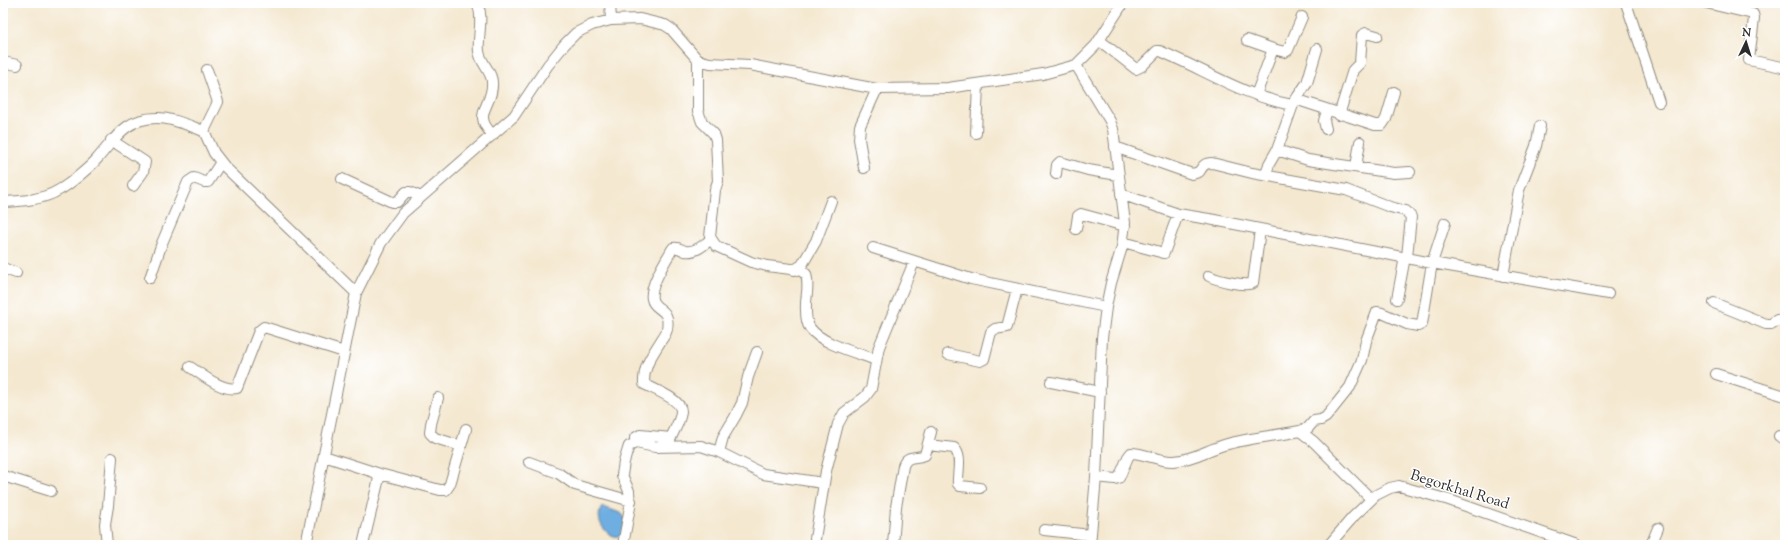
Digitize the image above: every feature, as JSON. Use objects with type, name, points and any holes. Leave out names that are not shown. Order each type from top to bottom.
[{"type":"street","points":[[476,3],[480,11],[478,50],[480,57],[492,79],[493,88],[482,119],[485,128],[493,135]]},
{"type":"street","points":[[610,3],[611,20]]},
{"type":"street","points":[[306,545],[356,293],[381,243],[403,213],[514,116],[548,65],[576,33],[592,25],[611,20],[640,19],[665,25],[671,29],[698,60],[722,64],[750,64],[877,89],[948,88],[1043,74],[1076,65],[1100,40],[1123,3]]},
{"type":"street","points":[[1626,3],[1659,102]]},
{"type":"street","points":[[1706,3],[1751,13],[1754,18],[1749,60],[1782,67]]},
{"type":"street","points":[[1247,40],[1285,52],[1288,50],[1302,17]]},
{"type":"street","points":[[1339,115],[1353,70],[1360,63],[1362,35],[1366,33],[1377,36]]},
{"type":"street","points":[[1100,40],[1136,68],[1142,66],[1158,51],[1235,88],[1256,96],[1294,102],[1327,110],[1375,125],[1382,125],[1386,119],[1394,92]]},
{"type":"street","points":[[1256,96],[1273,49]]},
{"type":"street","points":[[1266,175],[1269,164],[1277,150],[1294,102],[1307,82],[1317,49]]},
{"type":"street","points":[[698,60],[698,111],[702,122],[714,134],[716,140],[718,181],[715,190],[710,228],[711,239],[716,246],[751,262],[767,266],[799,270],[806,274],[809,285],[806,296],[809,328],[821,339],[876,360]]},
{"type":"street","points":[[3,62],[17,65]]},
{"type":"street","points":[[1044,530],[1091,540],[1096,477],[1102,338],[1106,307],[1123,242],[1125,226],[1114,135],[1110,121],[1076,65]]},
{"type":"street","points":[[204,131],[218,102],[207,70]]},
{"type":"street","points":[[976,133],[978,84]]},
{"type":"street","points":[[864,168],[859,139],[860,126],[877,89]]},
{"type":"street","points":[[1326,129],[1324,121],[1327,110]]},
{"type":"street","points":[[3,202],[39,198],[59,190],[97,160],[111,140],[124,129],[140,121],[157,118],[173,120],[204,131],[214,154],[221,162],[356,293]]},
{"type":"street","points":[[1503,276],[1519,190],[1536,146],[1540,126]]},
{"type":"street","points":[[111,140],[145,162],[143,172],[133,186]]},
{"type":"street","points":[[1356,167],[1360,142]]},
{"type":"street","points":[[1115,147],[1192,174],[1199,172],[1206,163],[1346,190],[1390,207],[1406,211],[1411,217],[1406,257],[1397,300]]},
{"type":"street","points":[[1277,150],[1308,160],[1394,173],[1410,172]]},
{"type":"street","points":[[150,278],[162,243],[188,182],[194,178],[208,182],[221,162]]},
{"type":"street","points":[[1056,174],[1057,165],[1060,162],[1088,170],[1118,175]]},
{"type":"street","points":[[342,180],[392,202],[397,202],[408,192],[421,197]]},
{"type":"street","points":[[1121,194],[1178,214],[1209,218],[1260,230],[1432,263],[1608,294]]},
{"type":"street","points":[[794,270],[802,265],[816,241],[831,201]]},
{"type":"street","points":[[1076,229],[1078,216],[1081,214],[1125,226]]},
{"type":"street","points":[[1123,242],[1164,253],[1178,214]]},
{"type":"street","points":[[1096,477],[1119,478],[1128,457],[1132,453],[1147,455],[1161,460],[1175,461],[1199,455],[1234,443],[1300,431],[1308,428],[1314,420],[1324,419],[1350,387],[1362,360],[1366,341],[1377,312],[1414,326],[1422,324],[1432,263],[1445,223]]},
{"type":"street","points":[[1209,276],[1214,279],[1244,285],[1253,283],[1260,230]]},
{"type":"street","points":[[636,443],[635,438],[640,436],[671,438],[681,412],[680,405],[671,398],[644,384],[646,367],[667,330],[668,320],[665,311],[654,303],[652,299],[652,291],[662,267],[673,248],[677,247],[686,251],[698,249],[711,239]]},
{"type":"street","points":[[873,248],[970,279],[1106,307]]},
{"type":"street","points":[[814,545],[823,483],[841,417],[869,393],[880,348],[914,262]]},
{"type":"street","points":[[3,268],[16,273]]},
{"type":"street","points":[[948,354],[980,361],[984,359],[991,332],[995,329],[1007,327],[1017,289]]},
{"type":"street","points":[[1714,303],[1769,324],[1777,320],[1785,323]]},
{"type":"street","points":[[190,367],[217,384],[229,389],[236,388],[259,331],[264,328],[344,352]]},
{"type":"street","points":[[719,452],[723,437],[742,403],[750,371],[757,352]]},
{"type":"street","points":[[1716,374],[1785,396]]},
{"type":"street","points":[[1051,382],[1100,392]]},
{"type":"street","points":[[438,398],[430,433],[435,438],[461,446]]},
{"type":"street","points":[[324,456],[380,474],[440,490],[446,490],[450,484],[466,429]]},
{"type":"street","points":[[1300,431],[1314,442],[1371,499]]},
{"type":"street","points":[[893,545],[896,507],[903,466],[908,458],[925,455],[931,432]]},
{"type":"street","points":[[623,545],[631,501],[622,476],[622,470],[629,446],[636,443],[655,446],[697,445],[719,452],[763,474],[823,483]]},
{"type":"street","points":[[928,445],[954,448],[957,451],[958,457],[958,484],[960,486],[980,488]]},
{"type":"street","points":[[107,545],[104,524],[108,506],[112,458]]},
{"type":"street","points":[[529,462],[558,473],[576,485],[631,501]]},
{"type":"street","points":[[363,545],[380,474]]},
{"type":"street","points":[[3,476],[51,491]]},
{"type":"street","name":"Begorkhal Road","points":[[1330,545],[1353,517],[1371,499],[1390,488],[1399,486],[1502,517],[1576,545]]},
{"type":"street","points":[[1651,545],[1658,528]]},
{"type":"water","points":[[602,507],[621,513],[625,518],[623,536],[614,536],[603,528],[599,515]]}]
